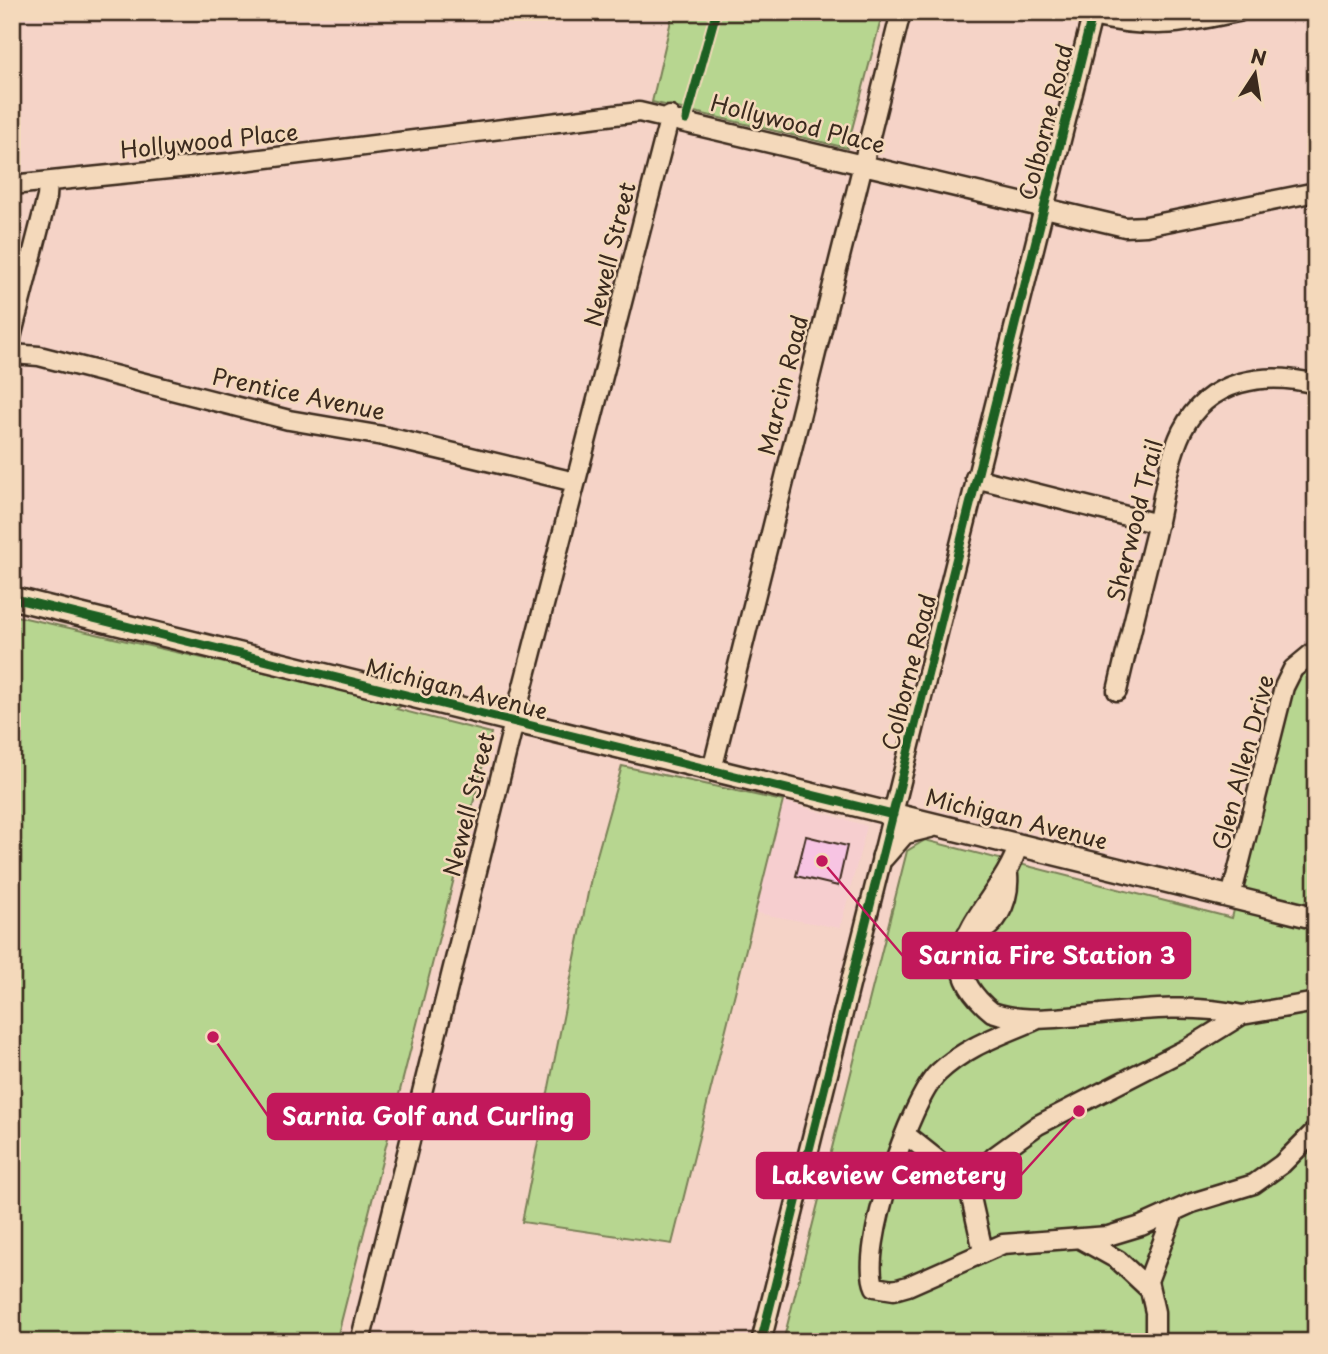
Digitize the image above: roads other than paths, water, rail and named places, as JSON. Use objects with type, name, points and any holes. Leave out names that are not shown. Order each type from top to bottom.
[{"type":"main road","name":"Michigan Avenue","points":[[12,598],[1316,918]]},
{"type":"main road","points":[[883,857],[904,833],[936,826]]},
{"type":"street","name":"Marcin Road","points":[[712,770],[901,12]]},
{"type":"street","points":[[1092,14],[1129,25],[1168,26],[1238,12]]},
{"type":"street","name":"Colborne Road","points":[[761,1342],[1092,14]]},
{"type":"street","name":"Hollywood Place","points":[[12,185],[306,154],[630,112],[670,116],[1044,209],[1103,223],[1136,227],[1316,192]]},
{"type":"street","name":"Newell Street","points":[[360,1342],[514,722],[670,116]]},
{"type":"street","points":[[12,334],[47,197],[48,182]]},
{"type":"street","name":"Prentice Avenue","points":[[12,355],[39,356],[289,420],[383,436],[575,482]]},
{"type":"street","name":"Sherwood Trail","points":[[1117,691],[1182,431],[1193,414],[1210,398],[1231,385],[1254,378],[1279,376],[1316,384]]},
{"type":"street","points":[[975,478],[1158,524]]},
{"type":"street","name":"Glen Allen Drive","points":[[1231,897],[1284,687],[1293,669],[1316,650]]},
{"type":"street","points":[[1018,846],[1008,875],[998,885],[967,933],[961,952],[963,973],[980,1001],[992,1012],[1037,1020],[1166,1009],[1223,1010],[1242,1015]]},
{"type":"street","points":[[968,1184],[995,1156],[1038,1125],[1190,1047],[1242,1015],[1316,1002]]},
{"type":"street","points":[[984,1041],[992,1024],[992,1012]]},
{"type":"street","points":[[1037,1020],[964,1052],[938,1073],[923,1091],[889,1179],[872,1253],[871,1270],[875,1287],[894,1290],[908,1286],[983,1251],[1028,1241],[1094,1239],[1125,1231],[1254,1184],[1282,1164],[1316,1130]]},
{"type":"street","points":[[905,1133],[968,1184],[983,1251]]},
{"type":"street","points":[[1155,1342],[1155,1312],[1149,1289],[1150,1272],[1174,1212]]},
{"type":"street","points":[[1079,1238],[1102,1248],[1131,1270],[1149,1289]]},
{"type":"place","name":"Sarnia Fire Station 3","points":[[822,861]]},
{"type":"place","name":"Sarnia Golf and Curling","points":[[213,1037]]},
{"type":"place","name":"Lakeview Cemetery","points":[[1079,1111]]}]
